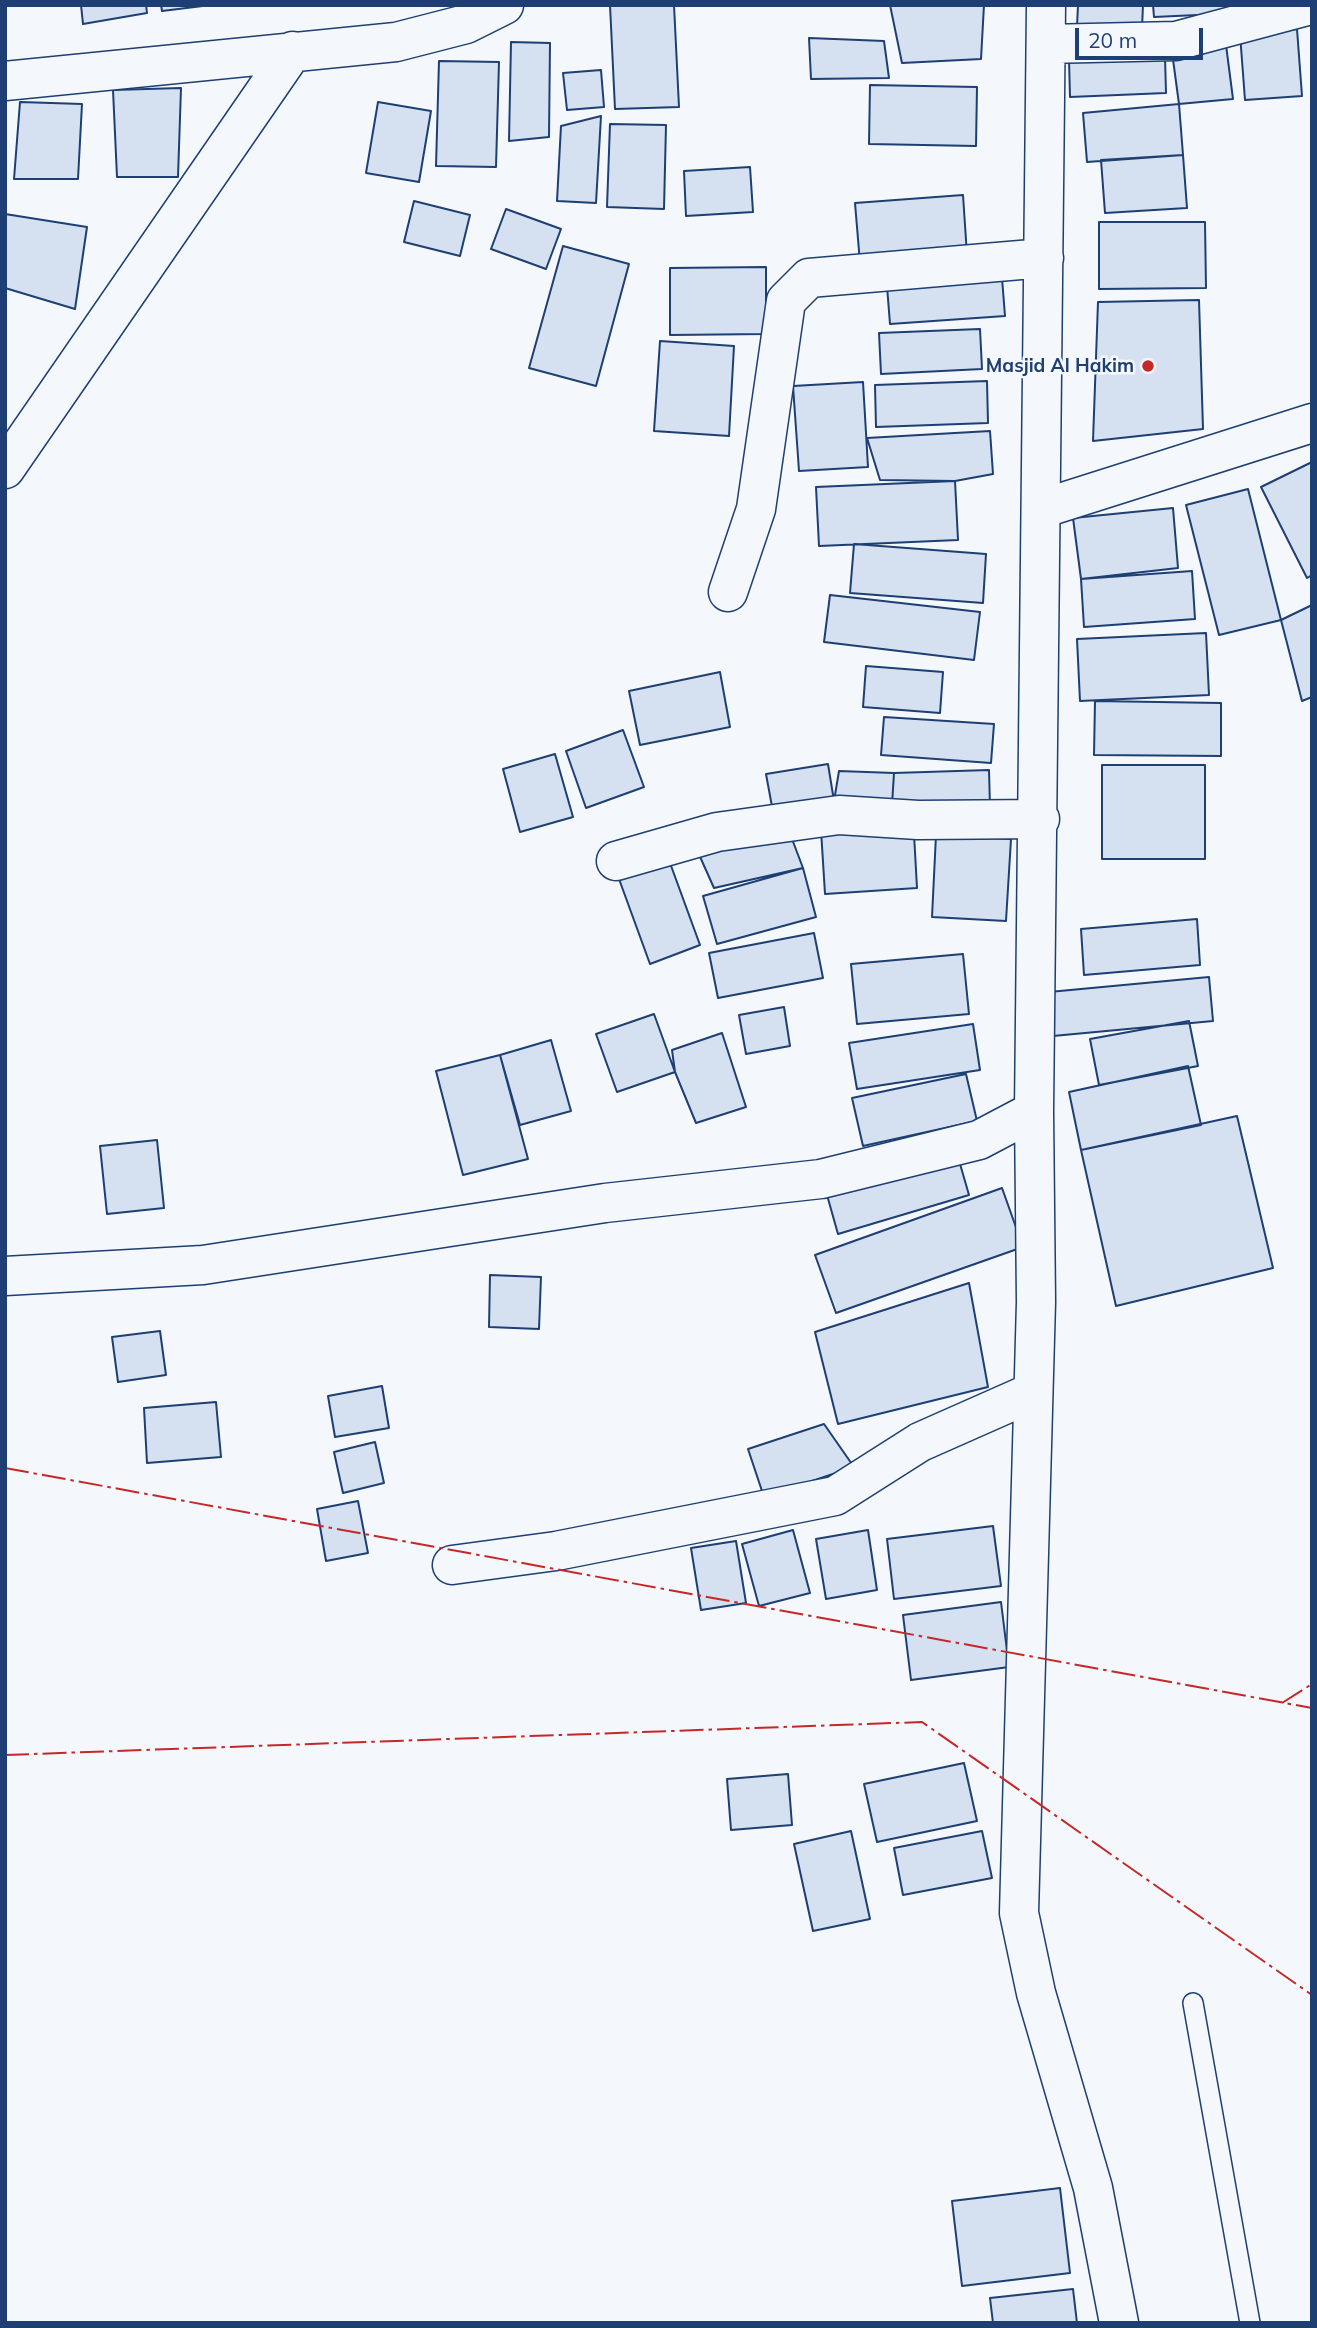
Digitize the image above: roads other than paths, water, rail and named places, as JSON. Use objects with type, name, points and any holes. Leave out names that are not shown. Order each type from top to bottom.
[{"type":"street","points":[[5,81],[396,42],[466,24],[504,5]]},
{"type":"street","points":[[1046,5],[1040,819],[1034,1111],[1034,1392],[1019,1913],[1037,1993],[1093,2188],[1119,2323]]},
{"type":"street","points":[[1047,44],[1176,41],[1311,5]]},
{"type":"street","points":[[5,470],[293,51]]},
{"type":"street","points":[[728,592],[756,509],[786,301],[808,278],[1044,258]]},
{"type":"street","points":[[1041,509],[1312,423]]},
{"type":"street","points":[[616,861],[716,832],[839,815],[918,820],[1040,819]]},
{"type":"street","points":[[5,1276],[202,1265],[605,1203],[821,1179],[979,1140],[1034,1111]]},
{"type":"street","points":[[452,1565],[556,1551],[835,1496],[920,1442],[1034,1392]]},
{"type":"lane","points":[[1193,2003],[1250,2323]]},
{"type":"place","name":"Masjid Al Hakim","points":[[1148,366]]}]
